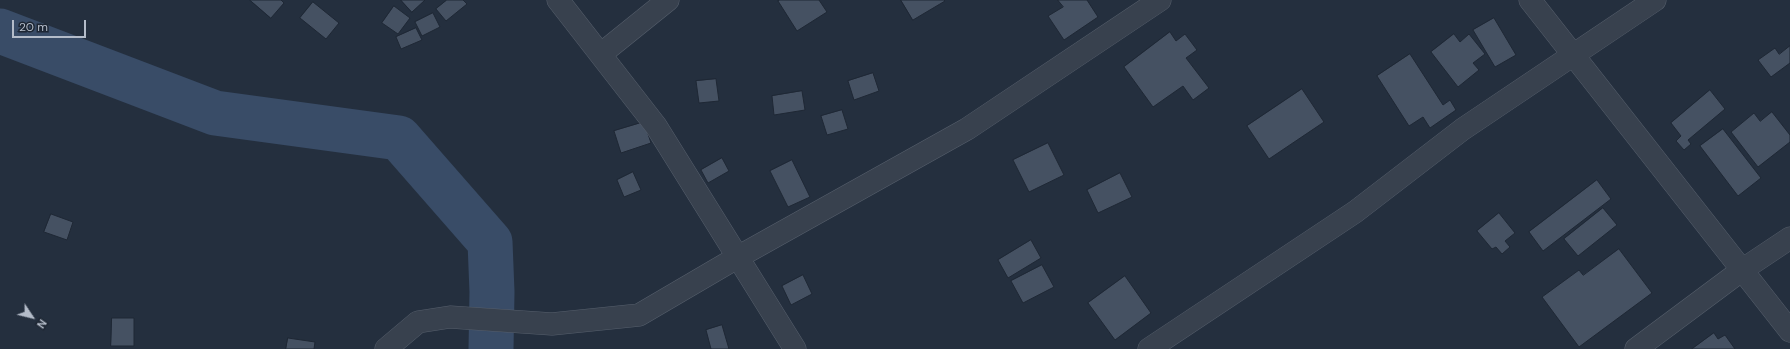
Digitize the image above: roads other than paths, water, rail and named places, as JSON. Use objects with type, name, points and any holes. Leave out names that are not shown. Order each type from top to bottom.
[{"type":"street","points":[[558,0],[656,126],[795,349]]},
{"type":"street","points":[[601,54],[668,0]]},
{"type":"street","points":[[386,349],[418,322],[450,317],[552,324],[638,315],[738,257],[967,130],[1160,0]]},
{"type":"street","points":[[1530,0],[1790,331]]},
{"type":"street","points":[[1150,349],[1355,212],[1464,129],[1655,0]]},
{"type":"street","points":[[1636,349],[1742,270],[1790,238]]},
{"type":"waterway","points":[[0,31],[215,113],[399,138],[490,242],[492,292],[491,349]]}]
